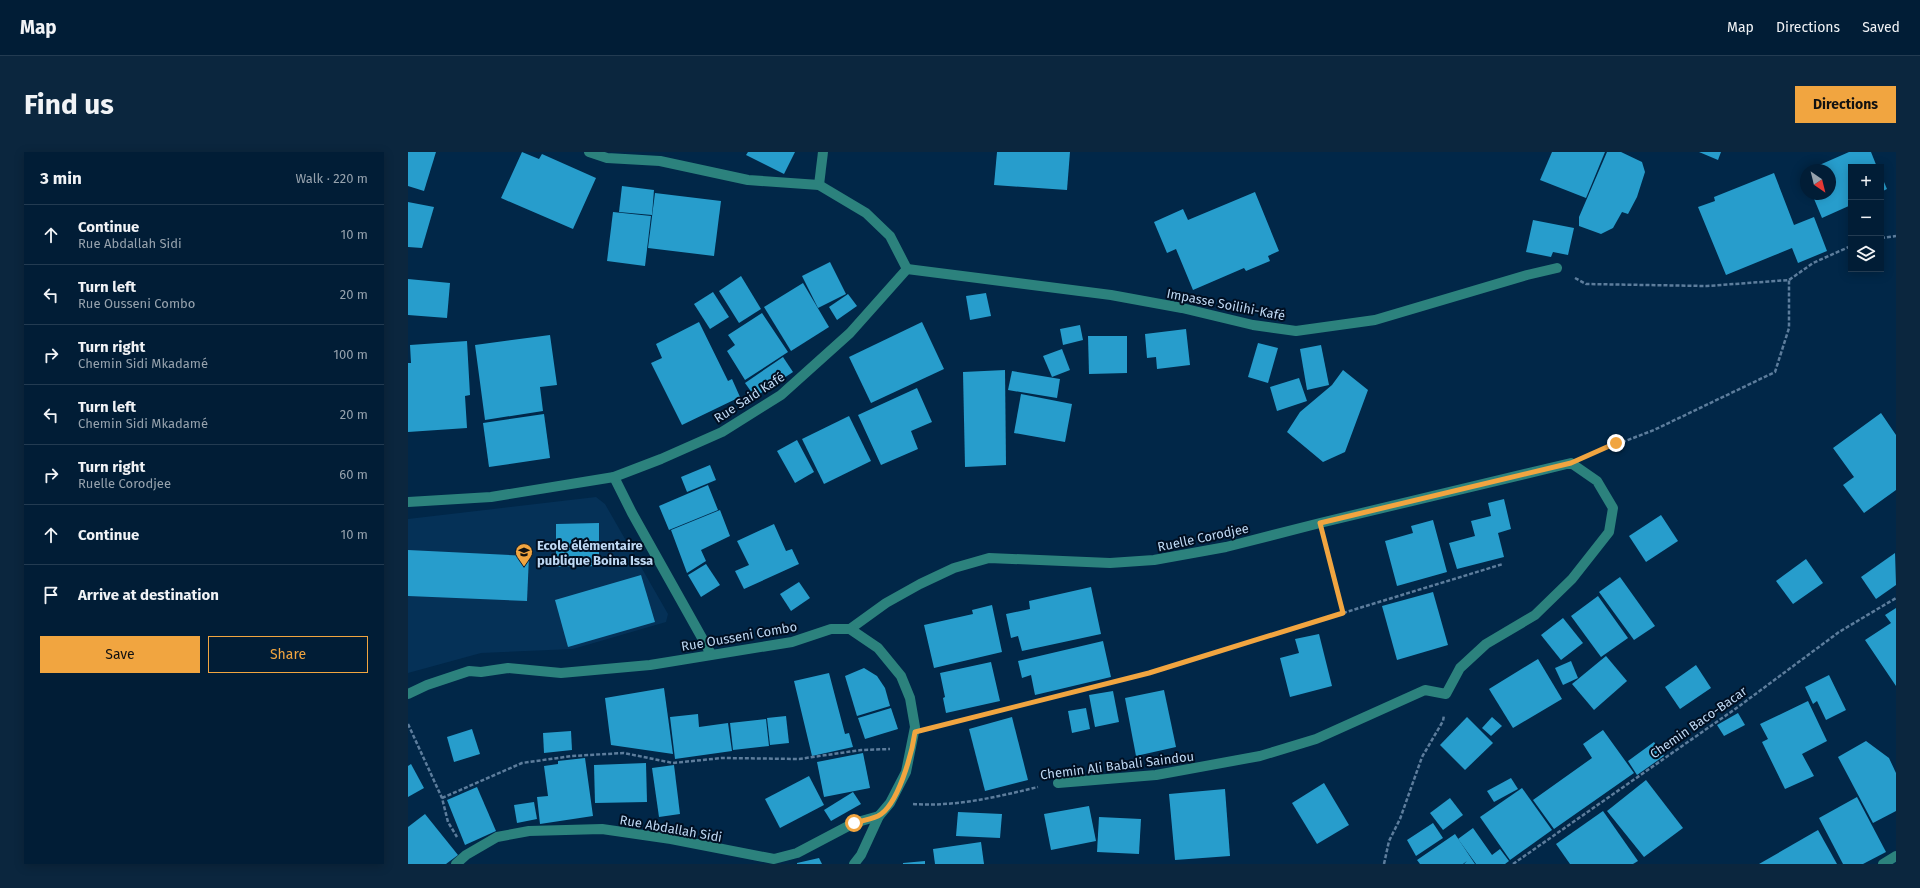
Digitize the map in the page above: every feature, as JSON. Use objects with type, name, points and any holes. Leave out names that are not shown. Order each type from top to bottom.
[{"type":"street","points":[[589,152],[607,158],[660,161],[748,180],[818,185],[866,213],[890,236],[907,269]]},
{"type":"street","points":[[818,185],[823,152]]},
{"type":"street","name":"Impasse Soilihi-Kafé","points":[[907,269],[1111,295],[1182,308],[1253,325],[1296,332],[1375,320],[1527,275],[1557,268]]},
{"type":"street","name":"Rue Said Kafé","points":[[408,502],[491,497],[614,476],[661,459],[722,432],[781,395],[850,333],[907,269]]},
{"type":"street","points":[[1446,694],[1460,668],[1486,644],[1535,615],[1572,579],[1609,532],[1613,508],[1596,481],[1571,463]]},
{"type":"street","name":"Ruelle Corodjee","points":[[850,629],[886,603],[920,584],[954,568],[989,558],[1110,563],[1154,560],[1226,547],[1571,463]]},
{"type":"street","points":[[614,476],[632,513],[711,654]]},
{"type":"street","name":"Rue Ousseni Combo","points":[[408,694],[427,685],[468,671],[508,668],[561,673],[650,665],[792,642],[831,629],[850,629]]},
{"type":"street","points":[[850,629],[878,648],[901,676],[914,712],[915,732],[906,772],[890,803],[879,816],[861,855],[854,864]]},
{"type":"street","name":"Chemin Ali Babali Saindou","points":[[1058,783],[1156,775],[1260,756],[1316,739],[1425,690],[1446,694]]},
{"type":"street","name":"Rue Abdallah Sidi","points":[[456,864],[497,837],[529,831],[602,829],[671,839],[774,860],[797,853],[818,844],[854,823],[879,816]]},
{"type":"street","points":[[1883,864],[1896,856]]},
{"type":"path","points":[[1884,238],[1896,236]]},
{"type":"path","points":[[1557,268],[1586,284],[1707,286],[1789,280],[1813,263],[1848,247]]},
{"type":"path","points":[[1571,463],[1616,443],[1654,430],[1775,372],[1789,328],[1789,280]]},
{"type":"path","points":[[1320,523],[1343,613]]},
{"type":"path","points":[[915,732],[1149,673],[1503,564]]},
{"type":"path","name":"Chemin Baco-Bacar","points":[[1513,864],[1738,706],[1839,632],[1896,598]]},
{"type":"path","points":[[1384,864],[1389,841],[1400,819],[1422,757],[1443,721],[1446,694]]},
{"type":"path","points":[[408,724],[442,798],[448,822],[466,856]]},
{"type":"path","points":[[442,798],[522,763],[572,756],[624,753],[673,763],[722,758],[799,758],[861,750],[912,747]]},
{"type":"path","name":"Chemin Ali Babali Saindou","points":[[890,803],[936,806],[995,797],[1058,783]]},
{"type":"shaded area","name":"Ecole élémentaire publique Boina Issa","points":[[596,497],[605,504],[668,614],[666,622],[573,649],[481,653],[408,673],[408,519]]},
{"type":"building","points":[[408,152],[436,152],[424,191],[408,186]]},
{"type":"building","points":[[522,152],[539,159],[542,154],[596,178],[573,229],[501,198]]},
{"type":"building","points":[[748,152],[795,152],[784,174],[746,155]]},
{"type":"building","points":[[997,152],[1070,152],[1067,190],[994,185]]},
{"type":"building","points":[[1552,152],[1605,152],[1586,198],[1540,180]]},
{"type":"building","points":[[1607,152],[1621,152],[1642,162],[1645,172],[1637,197],[1628,214],[1622,212],[1613,228],[1601,234],[1579,226],[1579,217]]},
{"type":"building","points":[[1699,152],[1721,152],[1718,160]]},
{"type":"building","points":[[1849,152],[1871,152],[1876,164],[1848,164],[1848,206],[1822,218],[1814,200],[1836,200],[1836,164],[1822,164]]},
{"type":"building","points":[[1774,173],[1794,225],[1814,217],[1827,251],[1798,263],[1792,248],[1726,275],[1698,207],[1715,201],[1714,197]]},
{"type":"building","points":[[1884,182],[1887,189],[1884,190]]},
{"type":"building","points":[[622,186],[654,190],[652,215],[619,212]]},
{"type":"building","points":[[1255,192],[1279,251],[1268,256],[1270,261],[1246,271],[1244,268],[1193,290],[1176,249],[1167,253],[1154,222],[1183,209],[1188,220]]},
{"type":"building","points":[[655,193],[721,201],[714,256],[648,248]]},
{"type":"building","points":[[408,202],[434,207],[422,248],[408,247]]},
{"type":"building","points":[[613,212],[651,216],[645,266],[607,261]]},
{"type":"building","points":[[1533,220],[1574,228],[1568,255],[1553,252],[1551,257],[1526,252]]},
{"type":"building","points":[[830,262],[846,294],[818,308],[802,276]]},
{"type":"building","points":[[741,276],[761,309],[739,323],[719,291]]},
{"type":"building","points":[[408,279],[450,283],[447,318],[408,315]]},
{"type":"building","points":[[803,283],[829,327],[791,351],[764,307]]},
{"type":"building","points":[[713,292],[729,317],[710,329],[694,304]]},
{"type":"building","points":[[986,293],[991,316],[970,320],[966,296]]},
{"type":"building","points":[[848,294],[857,306],[837,320],[829,307]]},
{"type":"building","points":[[762,313],[788,352],[745,380],[727,351],[735,345],[728,335]]},
{"type":"building","points":[[699,322],[728,381],[732,379],[740,397],[682,425],[651,363],[662,358],[656,344]]},
{"type":"building","points":[[922,322],[944,369],[871,403],[849,357]]},
{"type":"building","points":[[1080,325],[1083,340],[1063,345],[1060,329]]},
{"type":"building","points":[[1186,329],[1190,365],[1157,369],[1156,357],[1147,358],[1145,334]]},
{"type":"building","points":[[550,335],[557,385],[540,387],[543,411],[485,420],[475,345]]},
{"type":"building","points":[[1088,336],[1127,336],[1127,373],[1089,374]]},
{"type":"building","points":[[467,341],[470,395],[465,396],[467,428],[408,432],[408,363],[411,363],[410,345]]},
{"type":"building","points":[[1258,343],[1278,348],[1268,383],[1248,377]]},
{"type":"building","points":[[1321,345],[1329,385],[1307,390],[1300,349]]},
{"type":"building","points":[[1062,349],[1070,370],[1052,377],[1043,356]]},
{"type":"building","points":[[783,357],[793,372],[755,397],[745,383]]},
{"type":"building","points":[[1005,370],[1006,465],[965,467],[963,372]]},
{"type":"building","points":[[1343,370],[1368,390],[1345,452],[1323,462],[1287,432],[1300,412],[1332,385]]},
{"type":"building","points":[[1012,371],[1060,379],[1057,398],[1008,390]]},
{"type":"building","points":[[1299,378],[1307,401],[1277,411],[1270,387]]},
{"type":"building","points":[[917,388],[932,422],[911,431],[918,449],[881,465],[858,415]]},
{"type":"building","points":[[1021,394],[1072,404],[1065,442],[1014,433]]},
{"type":"building","points":[[1881,413],[1896,435],[1896,490],[1864,513],[1843,485],[1854,477],[1833,448]]},
{"type":"building","points":[[544,414],[550,458],[489,467],[483,423]]},
{"type":"building","points":[[849,416],[871,461],[824,484],[802,439]]},
{"type":"building","points":[[797,440],[814,472],[795,483],[777,451]]},
{"type":"building","points":[[710,465],[716,480],[687,492],[681,477]]},
{"type":"building","points":[[708,485],[718,510],[669,530],[659,506]]},
{"type":"building","points":[[1504,499],[1511,529],[1498,533],[1504,557],[1457,569],[1449,543],[1475,536],[1471,521],[1491,516],[1488,503]]},
{"type":"building","points":[[720,510],[730,536],[701,550],[706,561],[687,573],[671,530]]},
{"type":"building","points":[[1661,515],[1678,541],[1646,562],[1629,536]]},
{"type":"building","points":[[1433,520],[1447,572],[1397,586],[1385,541],[1413,533],[1411,526]]},
{"type":"building","points":[[599,523],[599,566],[556,567],[556,524]]},
{"type":"building","points":[[774,524],[786,551],[792,549],[799,564],[744,589],[735,571],[749,565],[737,541]]},
{"type":"building","points":[[408,550],[529,556],[527,601],[408,596]]},
{"type":"building","points":[[1895,553],[1896,585],[1876,599],[1861,577]]},
{"type":"building","points":[[1806,559],[1823,583],[1793,604],[1776,581]]},
{"type":"building","points":[[706,564],[720,585],[701,597],[688,575]]},
{"type":"building","points":[[641,575],[655,622],[568,647],[555,600]]},
{"type":"building","points":[[1620,577],[1655,626],[1634,640],[1599,592]]},
{"type":"building","points":[[799,582],[810,598],[791,611],[780,594]]},
{"type":"building","points":[[1091,587],[1101,634],[1022,651],[1018,636],[1011,638],[1006,614],[1030,609],[1029,601]]},
{"type":"building","points":[[1433,592],[1448,645],[1397,660],[1382,606]]},
{"type":"building","points":[[1598,596],[1628,638],[1601,657],[1571,616]]},
{"type":"building","points":[[992,605],[1002,652],[934,668],[924,625],[973,614],[972,610]]},
{"type":"building","points":[[1896,608],[1896,686],[1865,640],[1891,623],[1885,615]]},
{"type":"building","points":[[1563,618],[1583,643],[1561,660],[1541,635]]},
{"type":"building","points":[[1319,634],[1332,686],[1290,697],[1280,658],[1299,653],[1295,639]]},
{"type":"building","points":[[1103,641],[1111,677],[1035,695],[1031,675],[1022,678],[1018,661]]},
{"type":"building","points":[[1606,656],[1627,681],[1594,710],[1572,684]]},
{"type":"building","points":[[1538,659],[1562,699],[1513,728],[1489,689]]},
{"type":"building","points":[[1571,661],[1578,678],[1563,685],[1555,668]]},
{"type":"building","points":[[991,662],[1000,701],[946,713],[943,698],[945,697],[940,673]]},
{"type":"building","points":[[1696,665],[1711,688],[1680,709],[1665,687]]},
{"type":"building","points":[[864,668],[877,676],[885,688],[890,706],[857,716],[845,676]]},
{"type":"building","points":[[829,673],[845,734],[849,733],[853,747],[812,756],[794,681]]},
{"type":"building","points":[[1829,675],[1846,710],[1826,720],[1817,701],[1813,704],[1805,687]]},
{"type":"building","points":[[664,688],[673,754],[611,745],[605,698]]},
{"type":"building","points":[[1164,690],[1176,747],[1136,756],[1125,698]]},
{"type":"building","points":[[1113,691],[1119,722],[1095,727],[1089,695]]},
{"type":"building","points":[[1808,701],[1827,741],[1802,754],[1814,776],[1785,789],[1762,742],[1768,739],[1760,724]]},
{"type":"building","points":[[891,708],[898,729],[865,739],[858,718]]},
{"type":"building","points":[[1086,708],[1090,729],[1072,733],[1068,711]]},
{"type":"building","points":[[1738,713],[1745,725],[1724,736],[1717,725]]},
{"type":"building","points":[[698,714],[699,727],[728,723],[732,751],[675,759],[670,717]]},
{"type":"building","points":[[786,716],[789,743],[770,745],[767,718]]},
{"type":"building","points":[[1012,717],[1028,780],[985,791],[969,729]]},
{"type":"building","points":[[1467,717],[1493,743],[1465,770],[1440,745]]},
{"type":"building","points":[[1492,717],[1502,726],[1491,736],[1482,728]]},
{"type":"building","points":[[766,719],[769,746],[733,750],[730,723]]},
{"type":"building","points":[[472,729],[480,754],[454,762],[447,737]]},
{"type":"building","points":[[1603,730],[1634,773],[1554,829],[1533,800],[1592,758],[1583,744]]},
{"type":"building","points":[[571,731],[572,750],[544,753],[543,733]]},
{"type":"building","points":[[1866,741],[1889,758],[1896,773],[1896,811],[1873,823],[1838,757]]},
{"type":"building","points":[[1654,742],[1664,756],[1637,775],[1628,761]]},
{"type":"building","points":[[863,753],[870,788],[824,797],[817,762]]},
{"type":"building","points":[[585,758],[593,816],[540,824],[537,797],[548,796],[544,766],[558,764],[558,761]]},
{"type":"building","points":[[646,763],[647,802],[595,803],[594,765]]},
{"type":"building","points":[[411,764],[424,788],[408,797],[408,766]]},
{"type":"building","points":[[674,765],[680,814],[659,817],[652,768]]},
{"type":"building","points":[[809,776],[824,805],[780,828],[765,799]]},
{"type":"building","points":[[1511,778],[1518,789],[1494,802],[1487,791]]},
{"type":"building","points":[[1646,780],[1683,828],[1644,857],[1607,811]]},
{"type":"building","points":[[1324,783],[1349,825],[1317,844],[1292,803]]},
{"type":"building","points":[[477,787],[496,831],[465,845],[447,800]]},
{"type":"building","points":[[1522,788],[1552,830],[1510,860],[1480,817]]},
{"type":"building","points":[[1225,789],[1230,856],[1175,860],[1169,794]]},
{"type":"building","points":[[853,792],[861,804],[831,821],[824,810]]},
{"type":"building","points":[[1857,797],[1886,852],[1863,864],[1843,864],[1819,818]]},
{"type":"building","points":[[1450,798],[1463,815],[1443,830],[1430,813]]},
{"type":"building","points":[[534,802],[537,819],[517,823],[514,805]]},
{"type":"building","points":[[1089,806],[1096,841],[1051,850],[1044,814]]},
{"type":"building","points":[[1603,811],[1638,861],[1633,864],[1570,864],[1556,844]]},
{"type":"building","points":[[958,812],[1002,814],[1000,838],[956,836]]},
{"type":"building","points":[[425,814],[458,855],[446,864],[408,864],[408,827]]},
{"type":"building","points":[[1099,817],[1141,819],[1139,854],[1097,852]]},
{"type":"building","points":[[1433,823],[1443,838],[1416,856],[1407,840]]},
{"type":"building","points":[[1473,828],[1492,855],[1500,849],[1509,861],[1505,864],[1476,864],[1458,839]]},
{"type":"building","points":[[1818,830],[1837,864],[1759,864]]},
{"type":"building","points":[[1455,834],[1475,864],[1464,864],[1467,861],[1463,864],[1420,864],[1417,860]]},
{"type":"building","points":[[981,842],[984,864],[935,864],[933,849]]},
{"type":"building","points":[[819,858],[822,864],[797,864],[797,863]]},
{"type":"building","points":[[925,861],[925,864],[903,864],[903,863]]},
{"type":"place","name":"Ecole élémentaire publique Boina Issa","points":[[524,567]]},
{"type":"route","points":[[854,823],[879,816],[890,803],[906,772],[915,732],[1149,673],[1343,613],[1320,523],[1571,463],[1616,443]]}]
